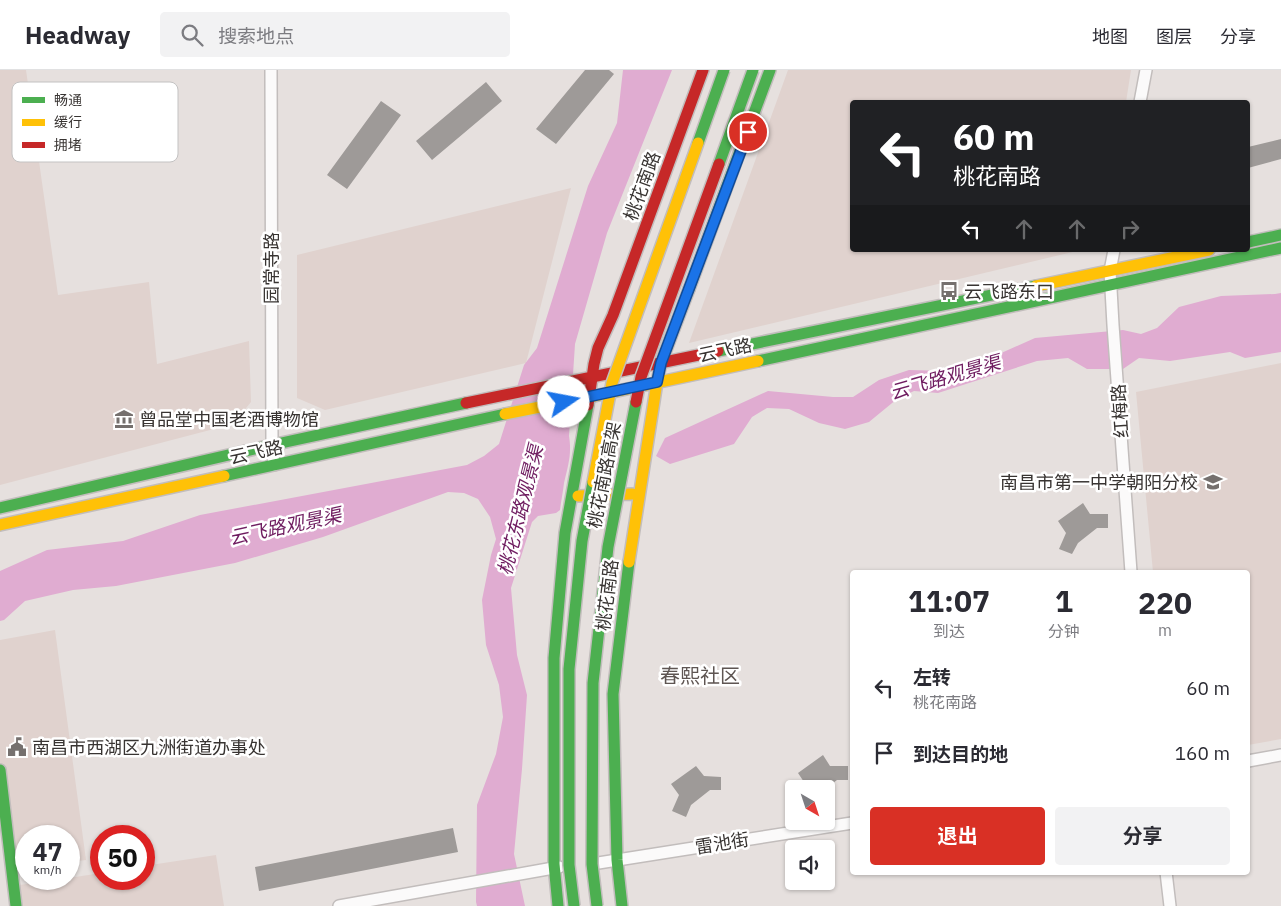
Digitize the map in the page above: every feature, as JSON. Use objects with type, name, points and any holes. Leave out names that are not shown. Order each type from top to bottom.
[{"type":"main road","name":"桃花南路","points":[[558,906],[554,868],[554,658],[565,533],[572,497],[587,378],[613,315],[703,70]]},
{"type":"main road","name":"桃花南路高架","points":[[574,906],[569,865],[569,669],[582,541],[612,383],[724,70]]},
{"type":"main road","name":"桃花南路高架","points":[[597,906],[592,864],[593,682],[608,547],[641,377],[752,70]]},
{"type":"main road","name":"桃花南路","points":[[622,906],[617,860],[613,694],[627,574],[657,382],[661,363],[770,70]]},
{"type":"main road","points":[[1250,242],[1281,235]]},
{"type":"main road","name":"云飞路","points":[[0,525],[499,415],[1281,248]]},
{"type":"main road","name":"云飞路","points":[[0,508],[272,444],[1200,252]]},
{"type":"main road","points":[[613,315],[678,319]]},
{"type":"main road","points":[[572,497],[640,493]]},
{"type":"main road","points":[[0,770],[16,906]]},
{"type":"street","name":"园常寺路","points":[[271,70],[272,444],[274,466]]},
{"type":"street","points":[[1140,100],[1146,70]]},
{"type":"street","name":"红梅路","points":[[1114,252],[1110,271],[1131,570]]},
{"type":"street","points":[[1250,761],[1281,755]]},
{"type":"street","name":"雷池街","points":[[592,864],[850,823]]},
{"type":"street","points":[[339,906],[569,865]]},
{"type":"street","points":[[1166,875],[1170,906]]},
{"type":"shaded area","points":[[0,70],[26,70],[28,82],[12,82],[12,162],[39,162],[58,295],[149,282],[157,364],[249,341],[251,402],[233,424],[0,485]]},
{"type":"shaded area","points":[[788,70],[1131,70],[1126,100],[850,100],[850,252],[1073,252],[689,343]]},
{"type":"shaded area","points":[[571,188],[526,363],[325,410],[297,398],[297,255]]},
{"type":"shaded area","name":"南昌市第一中学朝阳分校","points":[[1281,363],[1281,739],[1250,745],[1250,570],[1153,570],[1136,392]]},
{"type":"shaded area","points":[[55,630],[86,860],[80,861],[80,825],[15,825],[15,866],[10,867],[0,765],[0,640]]},
{"type":"shaded area","points":[[216,855],[224,906],[22,906],[20,890],[80,890],[80,876],[90,875],[90,890],[155,890],[155,864]]},
{"type":"water","points":[[623,70],[672,70],[607,233],[575,344],[569,436],[570,454],[560,510],[556,513],[538,516],[532,522],[511,588],[517,655],[527,695],[514,854],[525,906],[477,906],[477,805],[496,754],[503,717],[499,685],[486,645],[482,600],[496,539],[490,517],[478,499],[464,493],[448,492],[323,537],[235,563],[116,586],[73,590],[25,601],[4,620],[0,621],[0,571],[47,550],[123,541],[200,515],[467,465],[484,456],[499,444],[524,365],[537,348],[588,186],[617,123]]},
{"type":"water","name":"云飞路观景渠","points":[[1281,293],[1281,352],[1245,358],[1230,352],[1170,361],[1139,358],[1123,369],[1087,369],[1068,358],[1037,361],[938,393],[914,391],[897,399],[869,422],[845,429],[819,423],[789,409],[767,408],[752,417],[734,444],[670,464],[656,456],[665,438],[768,391],[853,397],[879,380],[909,370],[948,371],[999,354],[1035,338],[1123,330],[1141,334],[1157,328],[1179,307],[1221,296]]},
{"type":"building","points":[[585,70],[609,70],[614,74],[556,144],[536,129]]},
{"type":"building","points":[[486,82],[502,101],[432,160],[416,141]]},
{"type":"building","points":[[381,101],[401,115],[347,189],[327,175]]},
{"type":"building","points":[[1281,139],[1281,159],[1250,167],[1250,147]]},
{"type":"building","points":[[1083,503],[1090,514],[1108,514],[1108,528],[1097,528],[1078,543],[1072,554],[1059,549],[1066,533],[1058,521]]},
{"type":"building","points":[[823,755],[830,766],[848,766],[848,780],[803,780],[798,773]]},
{"type":"building","points":[[696,766],[704,776],[721,777],[721,790],[710,790],[691,805],[686,817],[672,811],[679,795],[671,784]]},
{"type":"building","points":[[453,828],[458,852],[259,891],[255,867]]},
{"type":"traffic: fast","points":[[698,143],[724,70]]},
{"type":"traffic: fast","points":[[719,164],[753,70]]},
{"type":"traffic: fast","points":[[689,289],[770,70]]},
{"type":"traffic: fast","points":[[1250,242],[1281,235]]},
{"type":"traffic: fast","points":[[758,361],[1281,248]]},
{"type":"traffic: fast","points":[[718,351],[1036,286]]},
{"type":"traffic: fast","points":[[597,906],[592,864],[593,683],[608,547],[636,402]]},
{"type":"traffic: fast","points":[[0,508],[272,445],[466,403]]},
{"type":"traffic: fast","points":[[558,906],[554,864],[554,658],[565,533],[588,405]]},
{"type":"traffic: fast","points":[[224,476],[505,414]]},
{"type":"traffic: fast","points":[[574,906],[569,865],[569,669],[582,541],[593,482]]},
{"type":"traffic: fast","points":[[622,906],[617,860],[613,694],[629,562]]},
{"type":"traffic: fast","points":[[0,770],[16,906]]},
{"type":"traffic: slow","points":[[593,482],[612,383],[698,143]]},
{"type":"traffic: slow","points":[[1036,286],[1199,252]]},
{"type":"traffic: slow","points":[[629,562],[661,363],[689,289]]},
{"type":"traffic: slow","points":[[505,414],[758,361]]},
{"type":"traffic: slow","points":[[0,525],[224,476]]},
{"type":"traffic: slow","points":[[578,496],[632,494]]},
{"type":"traffic: jam","points":[[588,405],[598,348],[613,315],[703,70]]},
{"type":"traffic: jam","points":[[636,402],[641,377],[719,164]]},
{"type":"traffic: jam","points":[[466,403],[718,351]]},
{"type":"place","name":"云飞路东口","points":[[949,291]]},
{"type":"place","name":"曾品堂中国老酒博物馆","points":[[124,419]]},
{"type":"place","name":"南昌市第一中学朝阳分校","points":[[1213,482]]},
{"type":"place","name":"南昌市西湖区九洲街道办事处","points":[[17,747]]},
{"type":"district","name":"春熙社区","points":[[700,675]]},
{"type":"route","points":[[564,402],[657,382],[661,363],[748,132]]},
{"type":"water label","name":"桃花东路观景渠","points":[[520,510]]}]
